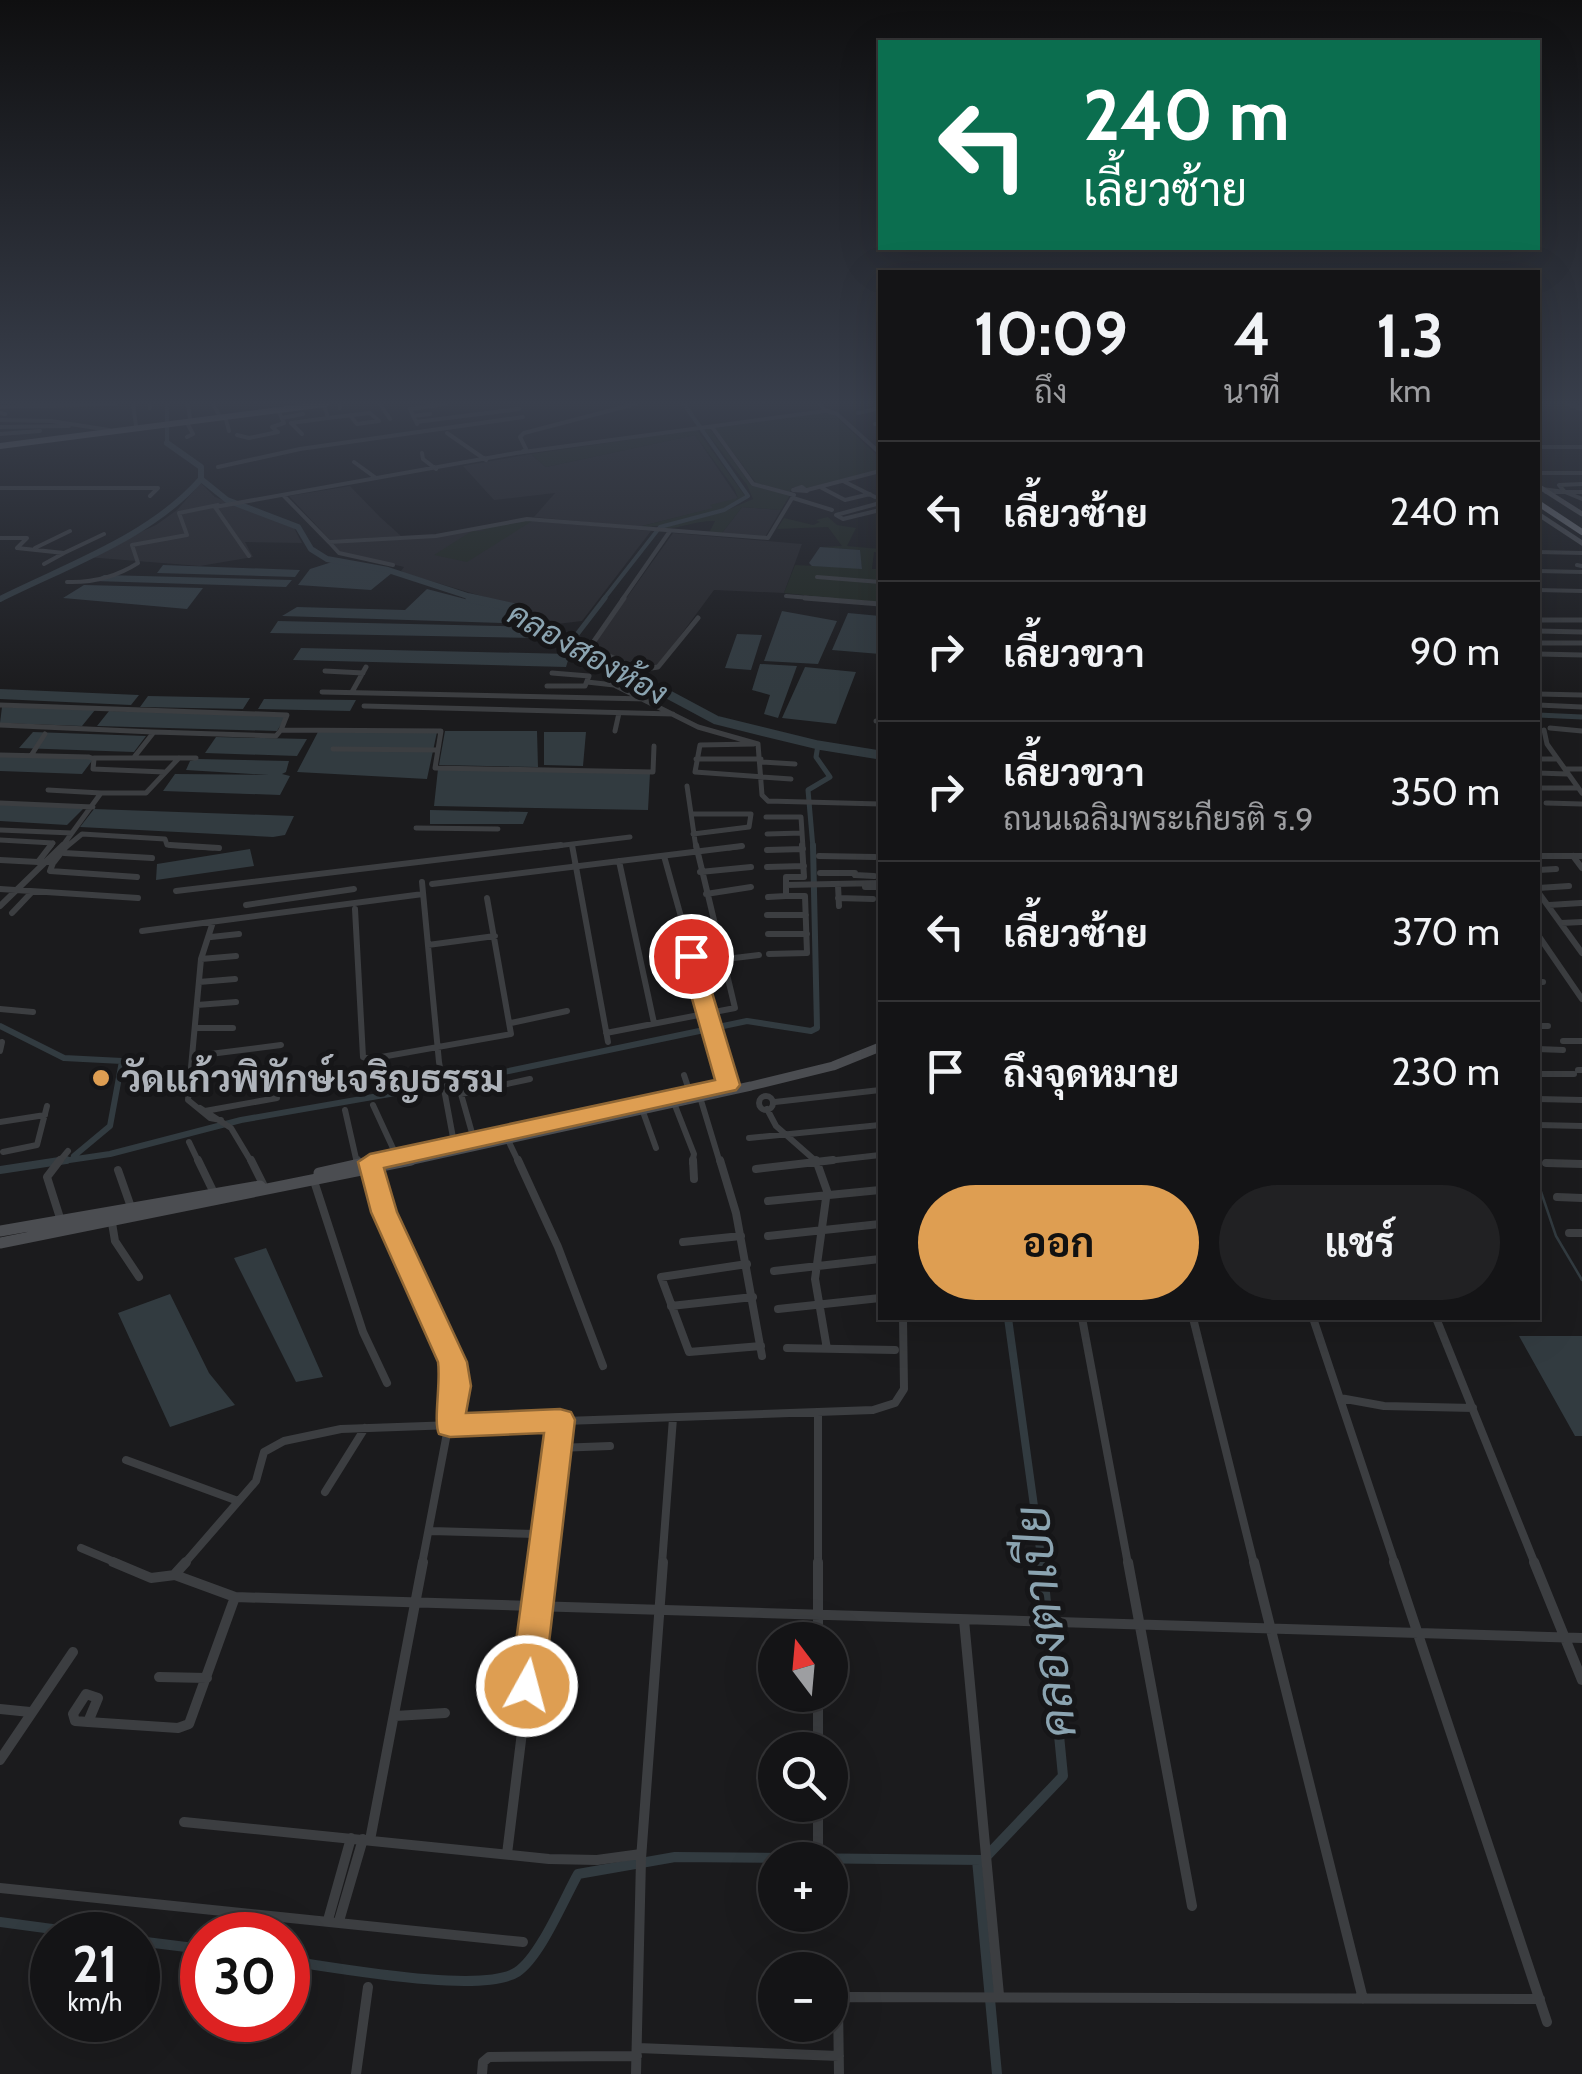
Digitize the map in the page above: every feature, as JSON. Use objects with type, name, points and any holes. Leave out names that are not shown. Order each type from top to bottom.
[{"type":"highway","points":[[1549,501],[1582,528]]},
{"type":"main road","points":[[1556,501],[1580,512]]},
{"type":"main road","points":[[1540,517],[1582,543]]},
{"type":"main road","points":[[0,1246],[314,1180],[397,1156],[834,1066],[878,1049]]},
{"type":"main road","points":[[0,1231],[367,1166],[642,1110],[728,1085],[754,1082]]},
{"type":"street","points":[[67,582],[86,583],[122,574],[138,563],[132,545],[187,535],[180,513],[248,501]]},
{"type":"street","points":[[289,501],[339,553],[393,565]]},
{"type":"street","points":[[328,542],[436,536],[520,519],[764,539],[792,501]]},
{"type":"street","points":[[803,501],[832,510]]},
{"type":"street","points":[[219,505],[214,508],[248,556]]},
{"type":"street","points":[[878,506],[836,515],[843,519],[878,507]]},
{"type":"street","points":[[667,530],[590,647],[638,670],[658,667],[698,618]]},
{"type":"street","points":[[32,550],[70,531]]},
{"type":"street","points":[[44,564],[104,534]]},
{"type":"street","points":[[0,538],[30,539],[16,547],[64,553]]},
{"type":"street","points":[[0,547],[12,540]]},
{"type":"street","points":[[1540,552],[1582,553]]},
{"type":"street","points":[[1540,572],[1580,568]]},
{"type":"street","points":[[817,577],[878,582]]},
{"type":"street","points":[[1540,590],[1582,591]]},
{"type":"street","points":[[786,596],[878,604]]},
{"type":"street","points":[[1540,620],[1582,620]]},
{"type":"street","points":[[1559,620],[1568,632]]},
{"type":"street","points":[[1540,631],[1582,632]]},
{"type":"street","points":[[1540,642],[1582,643]]},
{"type":"street","points":[[1540,654],[1582,655]]},
{"type":"street","points":[[325,671],[364,670],[352,693]]},
{"type":"street","points":[[552,673],[586,674],[587,682]]},
{"type":"street","points":[[547,686],[582,687],[587,682]]},
{"type":"street","points":[[587,682],[614,685],[698,727],[758,744]]},
{"type":"street","points":[[322,692],[647,699]]},
{"type":"street","points":[[424,707],[430,694]]},
{"type":"street","points":[[1540,694],[1582,695]]},
{"type":"street","points":[[0,705],[287,716],[276,736],[0,725]]},
{"type":"street","points":[[364,706],[672,714]]},
{"type":"street","points":[[1540,706],[1582,708]]},
{"type":"street","points":[[615,731],[618,714]]},
{"type":"street","points":[[1579,787],[1547,744],[1543,728],[1581,731]]},
{"type":"street","points":[[280,730],[441,731],[435,768],[652,772],[654,746]]},
{"type":"street","points":[[135,756],[154,732]]},
{"type":"street","points":[[32,755],[46,734]]},
{"type":"street","points":[[758,744],[700,745],[698,773],[792,779]]},
{"type":"street","points":[[758,744],[762,795],[768,801],[878,804]]},
{"type":"street","points":[[1540,744],[1547,744]]},
{"type":"street","points":[[333,749],[438,750]]},
{"type":"street","points":[[0,756],[196,758]]},
{"type":"street","points":[[94,758],[93,769],[164,773]]},
{"type":"street","points":[[48,790],[146,793],[176,758]]},
{"type":"street","points":[[1540,759],[1558,760]]},
{"type":"street","points":[[696,760],[795,764]]},
{"type":"street","points":[[1540,773],[1582,769]]},
{"type":"street","points":[[572,844],[607,1038],[654,1023],[735,1008],[726,958],[700,872],[687,786]]},
{"type":"street","points":[[1540,788],[1579,787]]},
{"type":"street","points":[[41,862],[72,833],[94,807],[100,793]]},
{"type":"street","points":[[0,803],[94,807]]},
{"type":"street","points":[[1546,804],[1582,804]]},
{"type":"street","points":[[692,814],[751,814],[749,827],[694,834]]},
{"type":"street","points":[[766,817],[801,817],[804,878],[786,878],[786,896]]},
{"type":"street","points":[[416,828],[498,829]]},
{"type":"street","points":[[0,830],[72,833]]},
{"type":"street","points":[[766,834],[802,833]]},
{"type":"street","points":[[137,877],[50,871],[75,836],[82,834],[165,839],[168,845],[219,848]]},
{"type":"street","points":[[176,891],[630,837]]},
{"type":"street","points":[[0,840],[53,843],[18,890],[0,906]]},
{"type":"street","points":[[432,884],[742,846]]},
{"type":"street","points":[[767,850],[802,850]]},
{"type":"street","points":[[63,852],[152,858]]},
{"type":"street","points":[[1572,855],[1582,868]]},
{"type":"street","points":[[664,856],[728,1085]]},
{"type":"street","points":[[819,856],[874,857]]},
{"type":"street","points":[[855,856],[855,880]]},
{"type":"street","points":[[1540,856],[1582,856]]},
{"type":"street","points":[[0,860],[54,862]]},
{"type":"street","points":[[619,861],[654,1023]]},
{"type":"street","points":[[767,867],[804,866]]},
{"type":"street","points":[[700,872],[751,867]]},
{"type":"street","points":[[1540,870],[1556,869]]},
{"type":"street","points":[[820,872],[878,885]]},
{"type":"street","points":[[786,885],[838,884],[874,876]]},
{"type":"street","points":[[422,882],[438,1048],[454,1144]]},
{"type":"street","points":[[838,884],[838,902],[873,898]]},
{"type":"street","points":[[865,887],[878,885]]},
{"type":"street","points":[[1540,890],[1569,886]]},
{"type":"street","points":[[706,894],[751,887]]},
{"type":"street","points":[[0,889],[138,898]]},
{"type":"street","points":[[246,905],[354,889]]},
{"type":"street","points":[[12,913],[32,892]]},
{"type":"street","points":[[1540,893],[1578,941],[1582,952]]},
{"type":"street","points":[[318,906],[320,894]]},
{"type":"street","points":[[142,931],[288,915],[318,906],[423,894]]},
{"type":"street","points":[[768,897],[805,896],[808,954],[769,954]]},
{"type":"street","points":[[355,910],[363,1057],[507,1036],[512,1030],[487,898]]},
{"type":"street","points":[[1548,905],[1581,903]]},
{"type":"street","points":[[767,915],[806,915]]},
{"type":"street","points":[[213,922],[201,958],[188,1100],[206,1110],[278,1098]]},
{"type":"street","points":[[1560,923],[1582,922]]},
{"type":"street","points":[[211,937],[240,934]]},
{"type":"street","points":[[768,934],[806,934]]},
{"type":"street","points":[[428,945],[495,936]]},
{"type":"street","points":[[1540,938],[1582,999]]},
{"type":"street","points":[[726,958],[759,954]]},
{"type":"street","points":[[201,958],[236,956]]},
{"type":"street","points":[[199,982],[235,979]]},
{"type":"street","points":[[197,1006],[236,1002]]},
{"type":"street","points":[[0,1009],[33,1012]]},
{"type":"street","points":[[511,1023],[568,1011]]},
{"type":"street","points":[[1540,1026],[1548,1026]]},
{"type":"street","points":[[195,1028],[233,1028]]},
{"type":"street","points":[[1540,1050],[1582,1041]]},
{"type":"street","points":[[0,1051],[2,1042]]},
{"type":"street","points":[[194,1056],[280,1045]]},
{"type":"street","points":[[190,1082],[277,1071]]},
{"type":"street","points":[[1540,1074],[1578,1072]]},
{"type":"street","points":[[684,1075],[695,1095],[741,1236],[747,1264],[762,1351],[690,1352],[661,1278],[664,1274],[747,1264]]},
{"type":"street","points":[[474,1140],[461,1094],[530,1079]]},
{"type":"street","points":[[754,1082],[761,1108],[770,1103],[878,1090]]},
{"type":"street","points":[[754,1082],[770,1103],[768,1118],[819,1162],[828,1195],[826,1229],[817,1266],[818,1303],[827,1349]]},
{"type":"street","points":[[1540,1100],[1582,1100]]},
{"type":"street","points":[[674,1102],[694,1154],[694,1180]]},
{"type":"street","points":[[374,1105],[397,1156]]},
{"type":"street","points":[[206,1110],[210,1118],[225,1123],[263,1185]]},
{"type":"street","points":[[333,1921],[361,1839],[394,1716],[456,1386],[452,1362],[384,1212],[345,1110]]},
{"type":"street","points":[[642,1110],[656,1148]]},
{"type":"street","points":[[0,1122],[46,1111],[37,1145],[2,1152]]},
{"type":"street","points":[[749,1138],[878,1125]]},
{"type":"street","points":[[1540,1126],[1582,1126]]},
{"type":"street","points":[[508,1138],[558,1247],[603,1366]]},
{"type":"street","points":[[190,1142],[215,1195]]},
{"type":"street","points":[[62,1222],[47,1177],[68,1152]]},
{"type":"street","points":[[756,1169],[878,1156]]},
{"type":"street","points":[[1546,1163],[1582,1164]]},
{"type":"street","points":[[118,1170],[132,1208]]},
{"type":"street","points":[[314,1180],[364,1332],[387,1383]]},
{"type":"street","points":[[768,1201],[878,1190]]},
{"type":"street","points":[[1557,1197],[1582,1198]]},
{"type":"street","points":[[112,1223],[114,1241],[139,1278]]},
{"type":"street","points":[[768,1236],[878,1224]]},
{"type":"street","points":[[1569,1233],[1582,1233]]},
{"type":"street","points":[[683,1242],[741,1236]]},
{"type":"street","points":[[774,1271],[878,1258]]},
{"type":"street","points":[[671,1306],[752,1297]]},
{"type":"street","points":[[778,1308],[878,1298]]},
{"type":"street","points":[[175,1575],[256,1481],[264,1452],[272,1446],[301,1436],[365,1428],[873,1410],[900,1398],[904,1389],[903,1320]]},
{"type":"street","points":[[1082,1320],[1192,1906]]},
{"type":"street","points":[[1193,1320],[1363,1999]]},
{"type":"street","points":[[1314,1320],[1547,2022]]},
{"type":"street","points":[[1437,1320],[1582,1680]]},
{"type":"street","points":[[786,1348],[895,1350]]},
{"type":"street","points":[[1338,1397],[1384,1406],[1473,1408]]},
{"type":"street","points":[[818,1412],[818,1622]]},
{"type":"street","points":[[636,2074],[641,1857],[673,1418]]},
{"type":"street","points":[[507,1854],[560,1420]]},
{"type":"street","points":[[326,1492],[365,1428]]},
{"type":"street","points":[[557,1448],[610,1446]]},
{"type":"street","points":[[126,1460],[238,1501]]},
{"type":"street","points":[[430,1531],[535,1534]]},
{"type":"street","points":[[82,1548],[150,1578],[175,1575],[235,1598],[1582,1638]]},
{"type":"street","points":[[88,1722],[185,1727],[192,1720],[235,1598]]},
{"type":"street","points":[[964,1620],[987,1840],[996,1995]]},
{"type":"street","points":[[0,1760],[73,1652]]},
{"type":"street","points":[[159,1677],[207,1678]]},
{"type":"street","points":[[0,1708],[30,1712]]},
{"type":"street","points":[[394,1716],[445,1714]]},
{"type":"street","points":[[184,1822],[507,1854],[586,1860],[641,1857]]},
{"type":"street","points":[[0,1888],[523,1942]]},
{"type":"street","points":[[356,2074],[368,1987]]},
{"type":"street","points":[[839,2074],[841,1999],[996,1995],[1540,1999]]},
{"type":"street","points":[[482,2074],[483,2062],[489,2056],[638,2052],[838,2056]]},
{"type":"shaded area","points":[[185,501],[225,501],[294,528],[302,543],[245,542],[253,557],[200,566],[86,557],[156,525]]},
{"type":"shaded area","points":[[293,501],[364,501],[401,536],[330,540]]},
{"type":"shaded area","points":[[548,501],[732,501],[638,527],[534,517]]},
{"type":"shaded area","points":[[738,501],[694,519],[638,527],[713,508],[710,505]]},
{"type":"shaded area","points":[[749,501],[787,501],[781,510],[742,507],[722,533],[709,533],[715,521],[662,528]]},
{"type":"shaded area","points":[[742,507],[781,510],[765,537],[722,533]]},
{"type":"shaded area","points":[[828,517],[837,525],[856,528],[847,546],[878,549],[872,569],[878,569],[878,603],[784,593],[795,565],[862,568],[859,550],[820,547],[842,546],[828,527],[777,529],[784,518],[813,525],[820,522],[816,520]]},
{"type":"shaded area","points":[[532,521],[651,531],[582,621],[557,624],[532,611],[407,574],[401,571],[404,567],[341,552],[330,543],[434,537],[475,529],[495,531]]},
{"type":"shaded area","points":[[532,521],[467,562],[434,555],[472,531],[486,531],[475,529]]},
{"type":"shaded area","points":[[673,533],[802,544],[784,593],[714,590],[658,666],[640,669],[592,646]]},
{"type":"shaded area","points":[[820,547],[860,550],[862,569],[812,566],[809,563]]},
{"type":"shaded area","points":[[332,562],[392,573],[371,590],[298,585],[310,569]]},
{"type":"shaded area","points":[[163,565],[300,570],[295,577],[157,573]]},
{"type":"shaded area","points":[[104,575],[292,580],[286,587],[94,581]]},
{"type":"shaded area","points":[[84,585],[203,588],[187,609],[63,598]]},
{"type":"shaded area","points":[[427,589],[515,612],[535,624],[282,616],[297,607],[405,610]]},
{"type":"shaded area","points":[[782,611],[837,621],[818,664],[764,661]]},
{"type":"shaded area","points":[[848,613],[878,616],[878,654],[832,650]]},
{"type":"shaded area","points":[[278,621],[539,627],[534,638],[270,633]]},
{"type":"shaded area","points":[[737,634],[762,635],[751,670],[725,668]]},
{"type":"shaded area","points":[[301,648],[570,654],[566,667],[293,660]]},
{"type":"shaded area","points":[[760,664],[797,666],[778,718],[764,714],[770,695],[752,690]]},
{"type":"shaded area","points":[[805,667],[856,672],[836,724],[782,718]]},
{"type":"shaded area","points":[[0,689],[139,695],[131,705],[0,699]]},
{"type":"shaded area","points":[[148,696],[250,698],[243,709],[140,707]]},
{"type":"shaded area","points":[[264,699],[356,700],[350,711],[258,709]]},
{"type":"shaded area","points":[[2,707],[95,710],[82,726],[0,723]]},
{"type":"shaded area","points":[[109,711],[287,715],[277,731],[97,726]]},
{"type":"shaded area","points":[[319,730],[437,732],[427,779],[297,772]]},
{"type":"shaded area","points":[[445,731],[537,731],[538,767],[439,765]]},
{"type":"shaded area","points":[[33,732],[146,736],[134,752],[19,748]]},
{"type":"shaded area","points":[[544,732],[586,732],[583,766],[544,765]]},
{"type":"shaded area","points":[[216,737],[307,739],[297,756],[205,753]]},
{"type":"shaded area","points":[[0,756],[94,758],[82,774],[0,771]]},
{"type":"shaded area","points":[[190,761],[289,761],[282,774],[290,776],[280,795],[163,791],[175,774],[269,775],[186,770]]},
{"type":"shaded area","points":[[438,769],[650,773],[648,810],[434,806]]},
{"type":"shaded area","points":[[0,803],[84,808],[67,825],[0,821]]},
{"type":"shaded area","points":[[94,809],[294,816],[285,835],[273,837],[80,827]]},
{"type":"shaded area","points":[[430,810],[528,812],[523,824],[430,824]]},
{"type":"shaded area","points":[[250,849],[254,866],[156,880],[157,864]]},
{"type":"shaded area","points":[[266,1248],[323,1377],[296,1382],[234,1258]]},
{"type":"shaded area","points":[[170,1294],[209,1373],[235,1405],[170,1427],[118,1313]]},
{"type":"shaded area","points":[[1519,1336],[1582,1336],[1582,1436],[1575,1436]]},
{"type":"waterway","points":[[0,599],[107,548],[179,501]]},
{"type":"waterway","name":"คลองสองห้อง","points":[[229,501],[298,527],[311,549],[327,559],[388,570],[480,600]]},
{"type":"waterway","points":[[603,600],[660,527],[724,510],[740,501]]},
{"type":"waterway","name":"คลองสองห้อง","points":[[470,598],[524,610],[579,655],[645,682],[716,720],[818,745],[878,755]]},
{"type":"waterway","points":[[568,646],[605,598]]},
{"type":"waterway","points":[[1540,715],[1582,717]]},
{"type":"waterway","points":[[813,848],[808,790],[830,777],[816,757],[818,745]]},
{"type":"waterway","points":[[49,1163],[110,1154],[241,1120],[447,1084],[747,1021],[811,1031],[817,1028],[813,845]]},
{"type":"waterway","points":[[0,1026],[64,1058],[122,1061],[110,1126],[74,1156]]},
{"type":"waterway","points":[[0,1170],[66,1160]]},
{"type":"waterway","points":[[1540,1189],[1556,1236],[1582,1280]]},
{"type":"waterway","name":"คลองตาเปีย","points":[[1008,1320],[1042,1564]]},
{"type":"waterway","name":"คลองตาเปีย","points":[[310,1964],[441,1980],[499,1978],[526,1965],[578,1874],[675,1857],[983,1860],[1063,1776],[1042,1562]]},
{"type":"waterway","points":[[977,1860],[997,2074]]},
{"type":"waterway","name":"คลองตาเปีย","points":[[0,1922],[30,1926]]},
{"type":"waterway","name":"คลองตาเปีย","points":[[160,1944],[180,1946]]},
{"type":"place","name":"วัดแก้วพิทักษ์เจริญธรรม","points":[[101,1078]]},
{"type":"route","points":[[527,1686],[560,1420],[450,1426],[456,1386],[452,1362],[384,1212],[370,1162],[728,1085],[691,956]]}]
